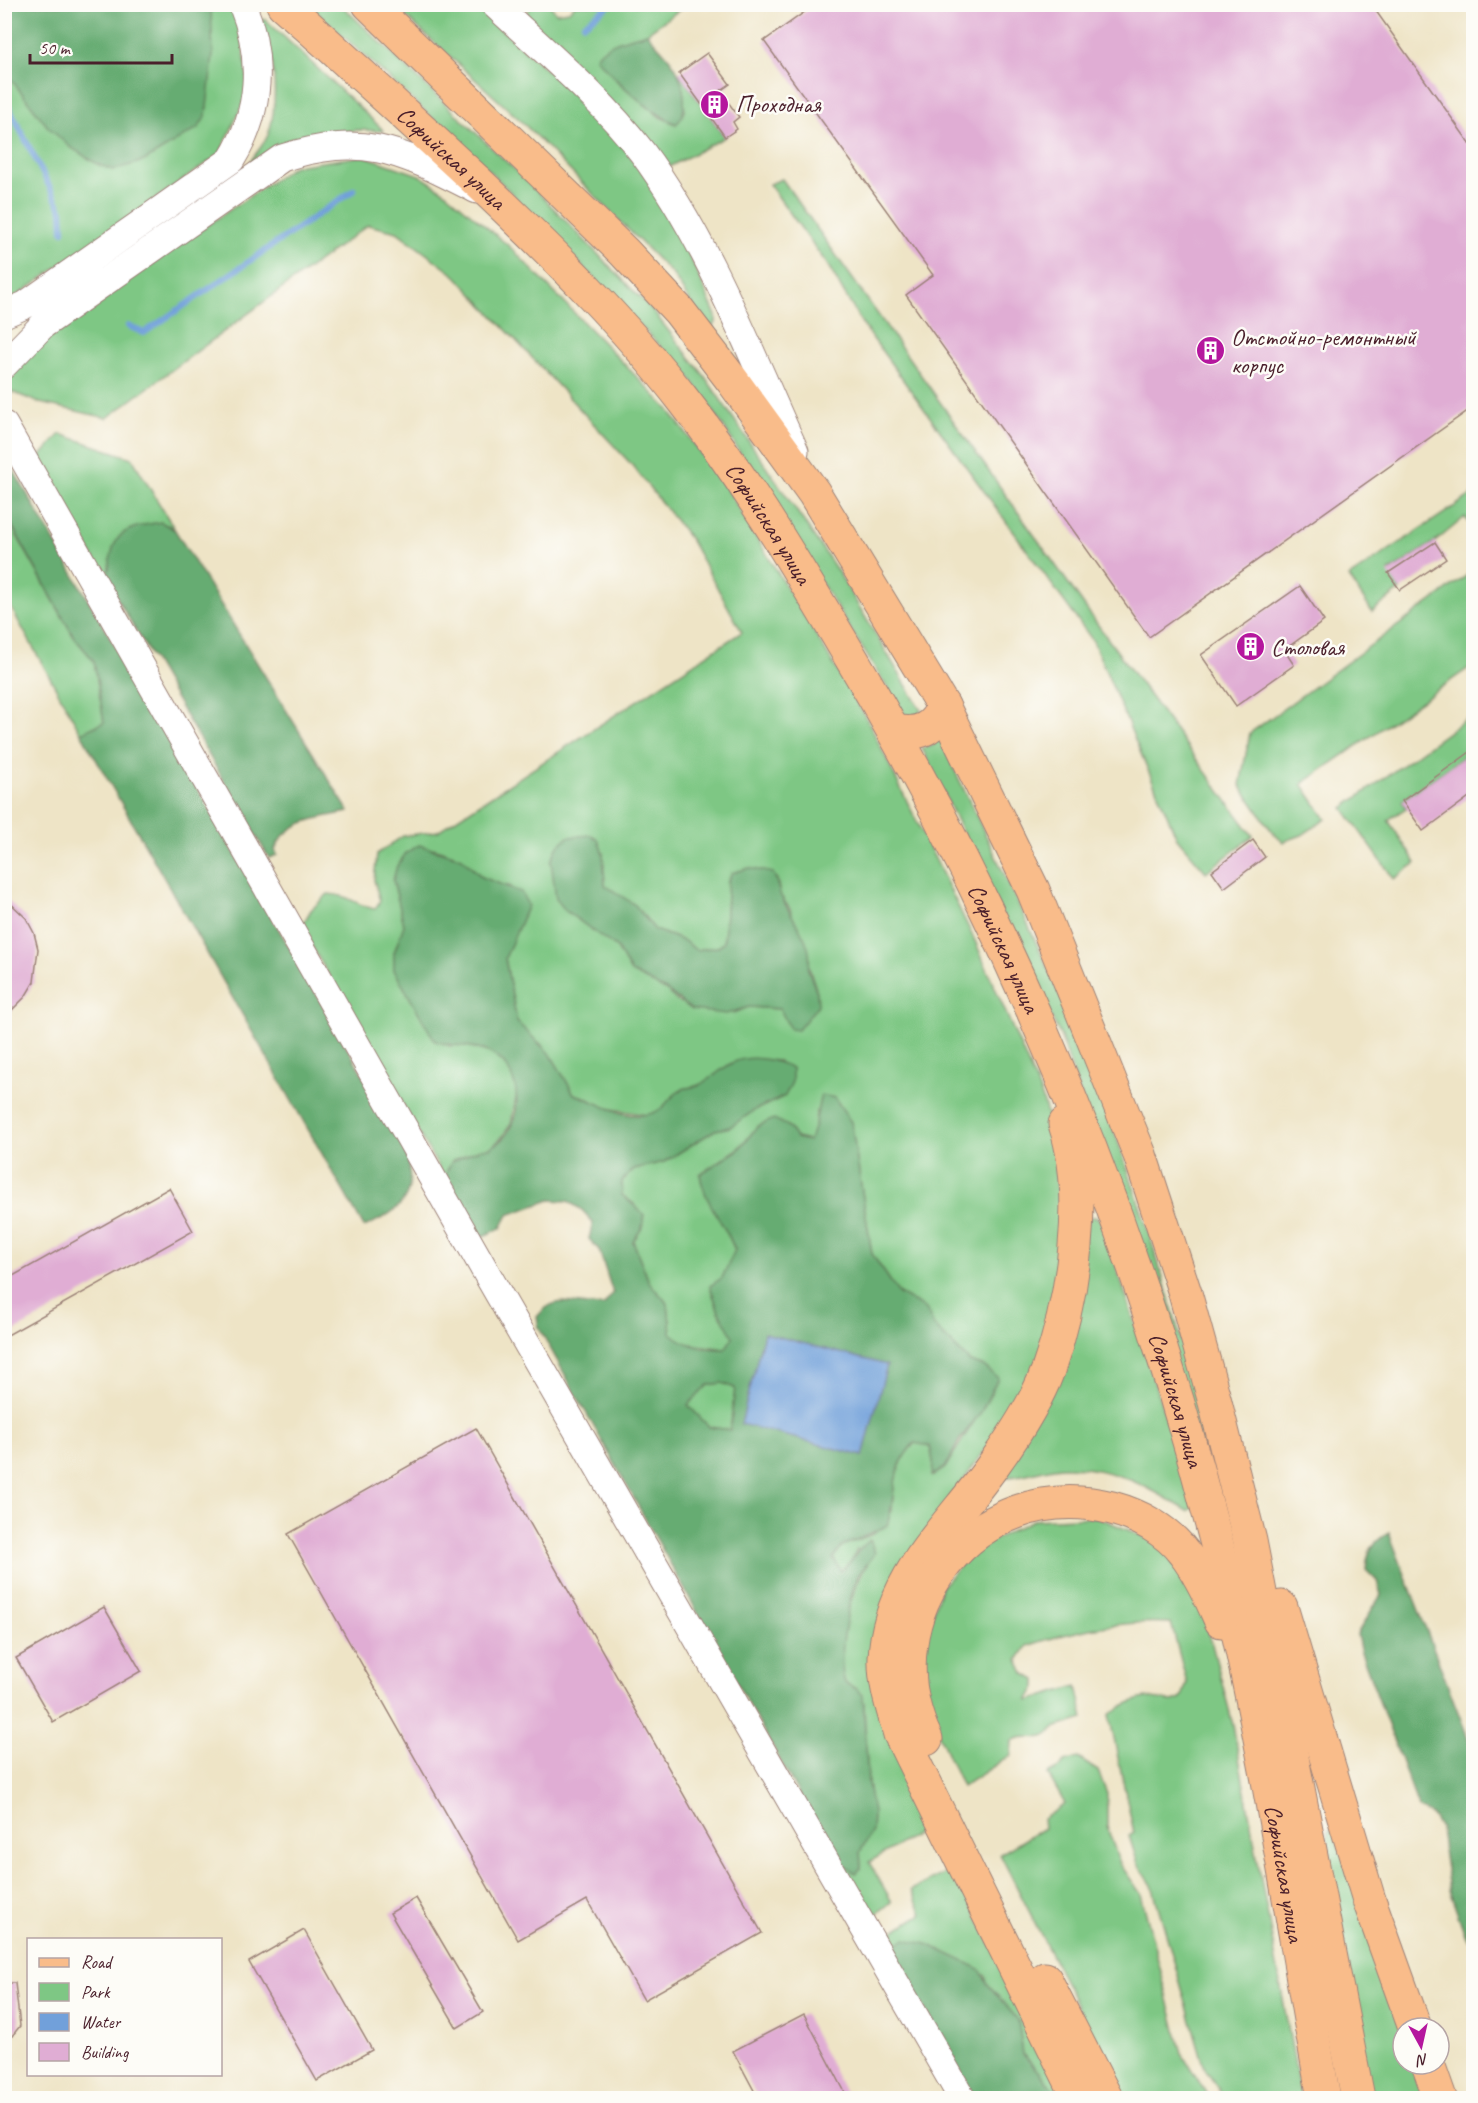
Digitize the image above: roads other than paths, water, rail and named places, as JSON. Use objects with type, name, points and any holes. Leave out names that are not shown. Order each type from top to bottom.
[{"type":"main road","name":"Софийская улица","points":[[283,4],[369,79],[596,296],[683,399],[730,464],[799,570],[896,731],[986,909],[1038,1018],[1084,1128],[1133,1260],[1192,1457],[1226,1583],[1252,1697],[1324,2098]]},
{"type":"main road","name":"Софийская улица","points":[[369,4],[624,252],[679,311],[814,493],[943,706],[1034,890],[1140,1155],[1185,1293],[1250,1541],[1358,2098]]},
{"type":"main road","points":[[896,731],[920,732],[931,727],[939,717],[943,706]]},
{"type":"main road","points":[[1038,1018],[1051,1084],[1071,1143],[1076,1177],[1072,1258],[1058,1338],[1047,1372],[1029,1408],[994,1465],[909,1574],[890,1628],[885,1658],[888,1692],[900,1734],[1079,2098]]},
{"type":"main road","points":[[1106,2098],[923,1734],[909,1676],[909,1653],[925,1596],[939,1570],[964,1543],[986,1526],[1009,1514],[1032,1506],[1054,1503],[1099,1505],[1123,1511],[1148,1522],[1184,1552],[1220,1617],[1252,1697]]},
{"type":"main road","points":[[1250,1541],[1282,1607],[1369,1900],[1411,2016]]},
{"type":"main road","points":[[1432,2076],[1440,2098]]},
{"type":"street","points":[[4,314],[25,305],[231,160],[248,127],[257,91],[255,45],[242,4]]},
{"type":"street","points":[[494,4],[522,17],[642,152],[673,201],[718,284],[814,493]]},
{"type":"street","points":[[4,365],[43,326],[282,158],[329,145],[374,146],[394,151],[496,199]]},
{"type":"street","points":[[4,425],[487,1274],[962,2098]]},
{"type":"water","points":[[764,1333],[887,1365],[863,1456],[741,1424]]},
{"type":"waterway","points":[[584,24],[611,4]]},
{"type":"waterway","points":[[4,98],[62,211],[63,231]]},
{"type":"waterway","points":[[128,326],[144,333],[354,190]]},
{"type":"place","name":"Проходная","points":[[715,104]]},
{"type":"place","name":"Отстойно-ремонтный корпус","points":[[1210,351]]},
{"type":"place","name":"Столовая","points":[[1250,647]]}]
